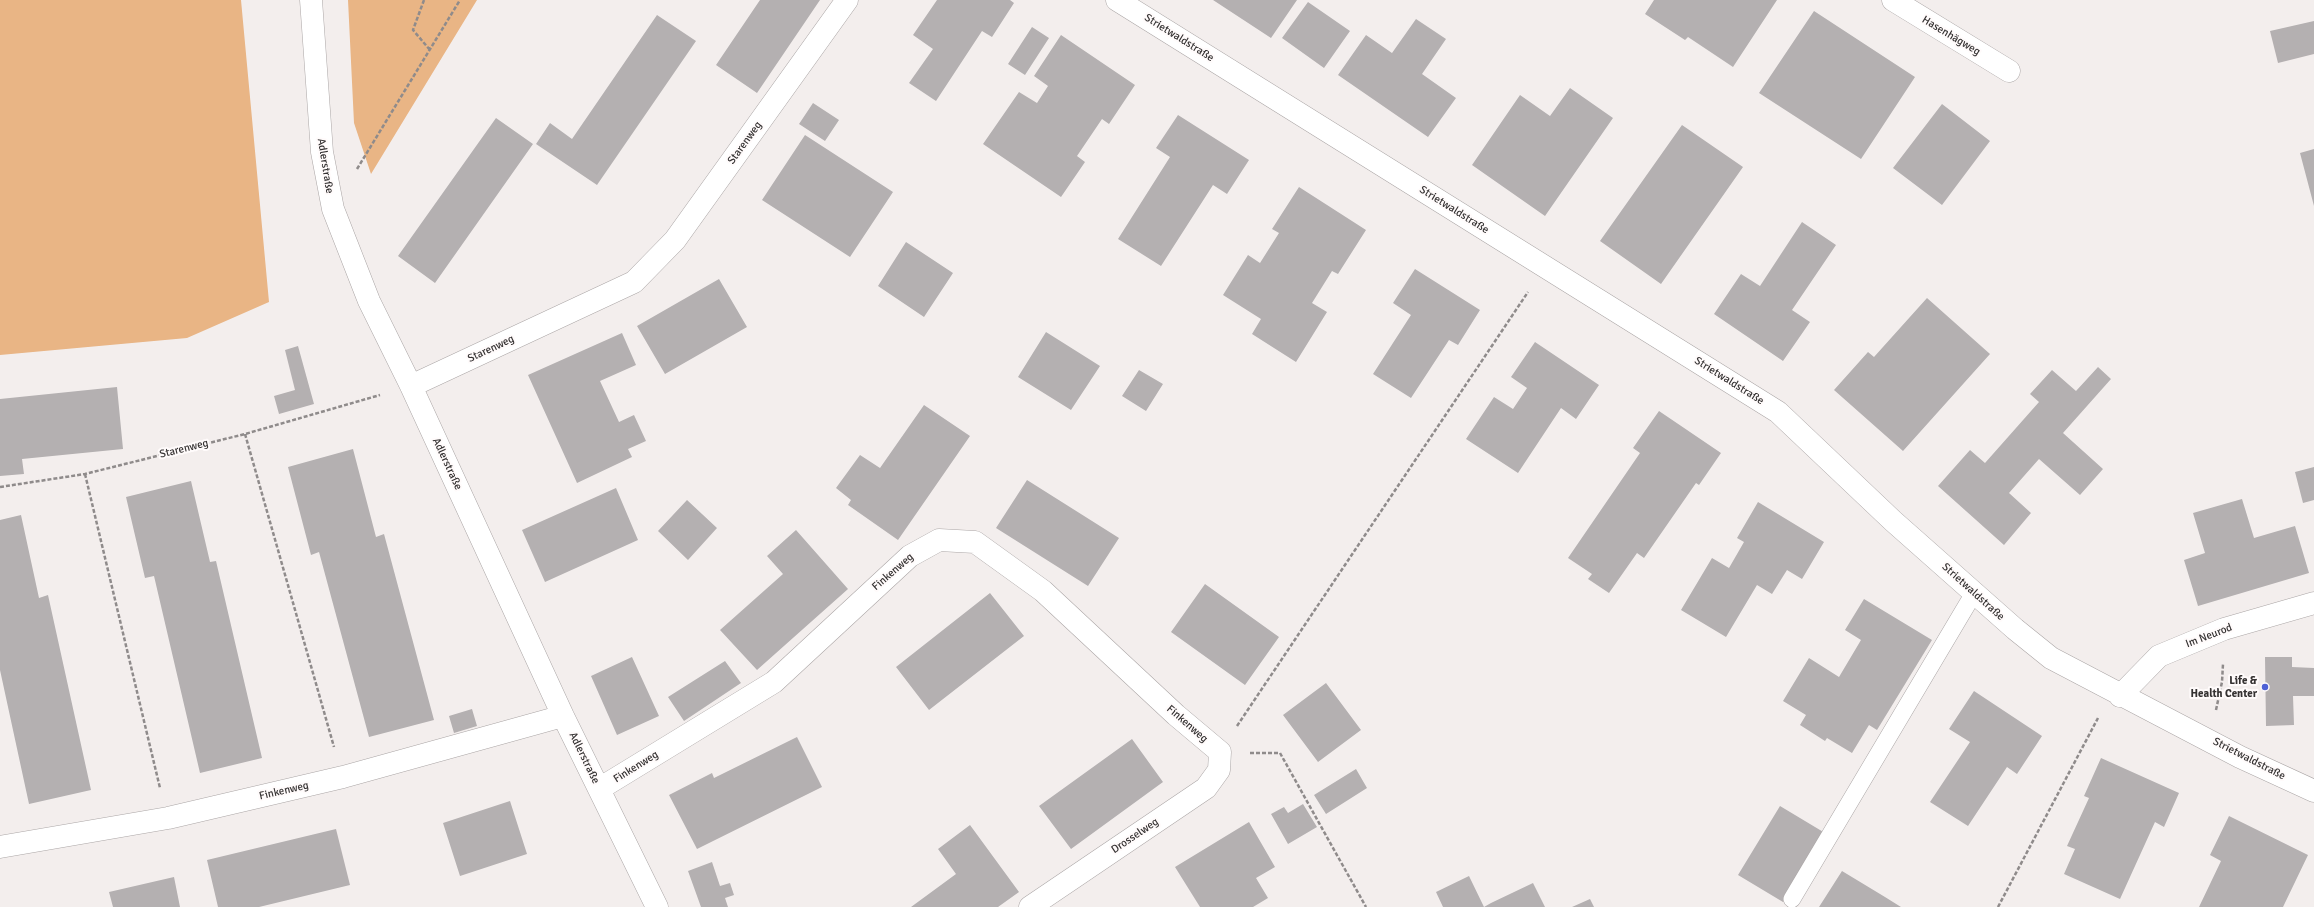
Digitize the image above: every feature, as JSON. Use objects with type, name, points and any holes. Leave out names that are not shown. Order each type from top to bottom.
[{"type":"street","name":"Adlerstraße","points":[[311,0],[322,152],[332,209],[369,301],[411,386],[563,716],[657,907]]},
{"type":"street","name":"Starenweg","points":[[411,386],[634,282],[675,240],[847,0]]},
{"type":"street","name":"Strietwaldstraße","points":[[1117,0],[1778,412],[1893,521],[1974,593],[2051,658],[2115,693],[2210,740],[2240,757],[2314,791]]},
{"type":"street","name":"Hasenhägweg","points":[[1893,0],[2009,71]]},
{"type":"street","name":"Finkenweg","points":[[600,789],[774,682],[910,556],[939,540],[975,542],[1044,591],[1176,715],[1220,752]]},
{"type":"street","name":"Im Neurod","points":[[2115,693],[2159,656],[2224,629],[2314,603]]},
{"type":"street","name":"Finkenweg","points":[[0,847],[168,818],[343,777],[563,716]]},
{"type":"street","name":"Drosselweg","points":[[1030,907],[1206,788],[1219,770],[1220,752]]},
{"type":"lane","points":[[1792,899],[1974,593]]},
{"type":"path","points":[[424,0],[413,30],[430,50]]},
{"type":"path","points":[[332,209],[460,0]]},
{"type":"path","points":[[1220,752],[1545,267]]},
{"type":"path","name":"Starenweg","points":[[0,487],[85,474],[245,434],[411,386]]},
{"type":"path","points":[[245,434],[343,777]]},
{"type":"path","points":[[85,474],[168,818]]},
{"type":"path","points":[[2210,740],[2222,682],[2224,629]]},
{"type":"path","points":[[1998,907],[2088,738],[2115,693]]},
{"type":"path","points":[[1220,752],[1280,753],[1366,907]]},
{"type":"shaded area","points":[[0,0],[241,0],[269,302],[187,338],[0,355]]},
{"type":"shaded area","points":[[348,0],[477,0],[371,174],[354,123]]},
{"type":"building","points":[[760,0],[820,0],[757,93],[716,65]]},
{"type":"building","points":[[937,0],[1010,0],[1014,3],[992,37],[982,31],[936,101],[909,83],[933,49],[913,35]]},
{"type":"building","points":[[1213,0],[1297,0],[1271,38]]},
{"type":"building","points":[[1654,0],[1777,0],[1733,67],[1688,37],[1685,40],[1645,14]]},
{"type":"building","points":[[1308,2],[1350,31],[1324,68],[1282,38]]},
{"type":"building","points":[[1814,11],[1915,77],[1861,159],[1759,93]]},
{"type":"building","points":[[657,15],[696,41],[597,185],[536,144],[550,123],[572,139]]},
{"type":"building","points":[[1416,19],[1446,39],[1422,74],[1456,98],[1428,137],[1338,75],[1366,35],[1392,53]]},
{"type":"building","points":[[2314,21],[2314,54],[2278,63],[2270,31]]},
{"type":"building","points":[[1032,27],[1049,38],[1025,75],[1008,64]]},
{"type":"building","points":[[1061,35],[1135,85],[1109,124],[1102,119],[1077,156],[1085,162],[1061,197],[983,144],[1019,92],[1037,103],[1048,86],[1034,76]]},
{"type":"building","points":[[1570,88],[1613,118],[1545,216],[1472,165],[1520,95],[1550,116]]},
{"type":"building","points":[[813,103],[839,120],[825,141],[799,124]]},
{"type":"building","points":[[1942,104],[1990,141],[1942,205],[1893,168]]},
{"type":"building","points":[[1178,115],[1249,160],[1227,194],[1213,185],[1161,266],[1118,239],[1170,157],[1156,148]]},
{"type":"building","points":[[496,118],[533,144],[435,283],[398,256]]},
{"type":"building","points":[[1682,125],[1743,167],[1661,284],[1600,241]]},
{"type":"building","points":[[805,135],[893,192],[850,257],[762,200]]},
{"type":"building","points":[[2314,149],[2314,206],[2300,153]]},
{"type":"building","points":[[1299,187],[1366,230],[1338,274],[1332,271],[1312,303],[1327,312],[1296,362],[1252,334],[1261,319],[1223,295],[1248,255],[1260,263],[1279,233],[1272,229]]},
{"type":"building","points":[[1802,222],[1836,245],[1792,310],[1810,322],[1783,361],[1714,314],[1741,274],[1760,286]]},
{"type":"building","points":[[906,242],[953,273],[924,317],[878,286]]},
{"type":"building","points":[[1415,269],[1480,310],[1458,345],[1449,340],[1411,398],[1373,374],[1411,315],[1393,303]]},
{"type":"building","points":[[719,279],[747,327],[665,374],[637,326]]},
{"type":"building","points":[[1927,298],[1990,354],[1903,451],[1834,390],[1868,352],[1874,357]]},
{"type":"building","points":[[1046,332],[1100,366],[1071,410],[1018,377]]},
{"type":"building","points":[[622,333],[636,365],[600,381],[619,422],[634,415],[646,441],[628,449],[632,457],[577,483],[528,375]]},
{"type":"building","points":[[1535,342],[1599,385],[1576,419],[1561,408],[1518,473],[1466,439],[1494,397],[1513,409],[1527,388],[1511,377]]},
{"type":"building","points":[[298,346],[314,404],[279,414],[274,396],[295,390],[285,350]]},
{"type":"building","points":[[2098,367],[2111,379],[2063,433],[2103,469],[2080,495],[2039,459],[2009,493],[2031,513],[2004,545],[1938,486],[1970,450],[1985,463],[2039,402],[2030,394],[2052,370],[2076,391]]},
{"type":"building","points":[[1139,370],[1163,384],[1146,411],[1122,396]]},
{"type":"building","points":[[117,387],[123,449],[22,459],[24,474],[0,476],[0,399]]},
{"type":"building","points":[[924,405],[970,436],[898,540],[848,505],[851,500],[836,488],[860,455],[880,468]]},
{"type":"building","points":[[1659,411],[1721,453],[1699,485],[1696,483],[1644,558],[1637,553],[1609,593],[1588,579],[1592,574],[1568,558],[1640,453],[1633,448]]},
{"type":"building","points":[[353,449],[376,537],[384,534],[434,720],[369,737],[319,552],[311,555],[288,467]]},
{"type":"building","points":[[2314,467],[2314,500],[2303,503],[2295,472]]},
{"type":"building","points":[[1027,480],[1119,538],[1088,586],[996,528]]},
{"type":"building","points":[[191,481],[210,562],[216,561],[262,758],[200,773],[154,576],[145,578],[126,497]]},
{"type":"building","points":[[616,488],[638,540],[545,582],[522,530]]},
{"type":"building","points":[[2242,499],[2254,538],[2295,526],[2309,573],[2198,606],[2184,560],[2205,553],[2193,513]]},
{"type":"building","points":[[687,500],[717,528],[688,560],[658,531]]},
{"type":"building","points":[[1758,502],[1824,542],[1802,579],[1787,570],[1772,594],[1757,585],[1726,637],[1681,610],[1712,558],[1729,568],[1744,542],[1737,538]]},
{"type":"building","points":[[21,515],[39,598],[48,595],[91,790],[29,804],[0,670],[0,520]]},
{"type":"building","points":[[796,530],[848,589],[757,670],[720,630],[783,574],[767,556]]},
{"type":"building","points":[[1205,584],[1279,637],[1245,685],[1171,632]]},
{"type":"building","points":[[990,593],[1024,636],[929,710],[896,667]]},
{"type":"building","points":[[1864,599],[1932,640],[1877,730],[1869,725],[1852,753],[1827,738],[1825,741],[1800,725],[1806,715],[1783,701],[1809,658],[1839,677],[1861,640],[1845,630]]},
{"type":"building","points":[[632,657],[659,716],[617,735],[591,676]]},
{"type":"building","points":[[2265,657],[2292,657],[2292,667],[2314,668],[2314,696],[2293,696],[2294,725],[2266,726]]},
{"type":"building","points":[[725,661],[741,683],[684,721],[668,697]]},
{"type":"building","points":[[1326,683],[1361,730],[1318,762],[1283,715]]},
{"type":"building","points":[[1974,691],[2042,736],[2017,774],[2007,767],[1968,826],[1930,802],[1970,742],[1949,729]]},
{"type":"building","points":[[472,709],[477,726],[454,733],[449,716]]},
{"type":"building","points":[[797,737],[822,787],[697,849],[669,795],[712,773],[714,778]]},
{"type":"building","points":[[1132,739],[1163,782],[1071,849],[1039,806]]},
{"type":"building","points":[[2101,758],[2179,793],[2164,827],[2155,822],[2120,899],[2064,874],[2075,849],[2067,846],[2089,798],[2084,796]]},
{"type":"building","points":[[1356,769],[1367,788],[1326,814],[1314,795]]},
{"type":"building","points":[[510,801],[527,854],[460,876],[443,823]]},
{"type":"building","points":[[1303,804],[1317,827],[1288,844],[1271,814],[1284,807],[1288,813]]},
{"type":"building","points":[[1780,806],[1825,833],[1783,902],[1738,875]]},
{"type":"building","points":[[2229,816],[2308,855],[2283,907],[2199,907],[2221,861],[2210,855]]},
{"type":"building","points":[[1249,822],[1275,867],[1256,878],[1268,898],[1253,907],[1200,907],[1175,867]]},
{"type":"building","points":[[970,825],[1019,892],[998,907],[911,907],[956,874],[938,849]]},
{"type":"building","points":[[336,829],[350,885],[259,907],[218,907],[207,860]]},
{"type":"building","points":[[712,862],[720,886],[730,883],[734,895],[725,898],[728,907],[701,907],[688,871]]},
{"type":"building","points":[[1842,871],[1885,897],[1901,907],[1819,907]]},
{"type":"building","points":[[1469,876],[1484,907],[1443,907],[1436,892]]},
{"type":"building","points":[[174,877],[180,907],[113,907],[109,892]]},
{"type":"building","points":[[1533,883],[1545,907],[1484,907],[1491,903]]},
{"type":"building","points":[[1590,899],[1594,907],[1572,907]]},
{"type":"place","name":"Life & Health Center","points":[[2265,687]]}]
